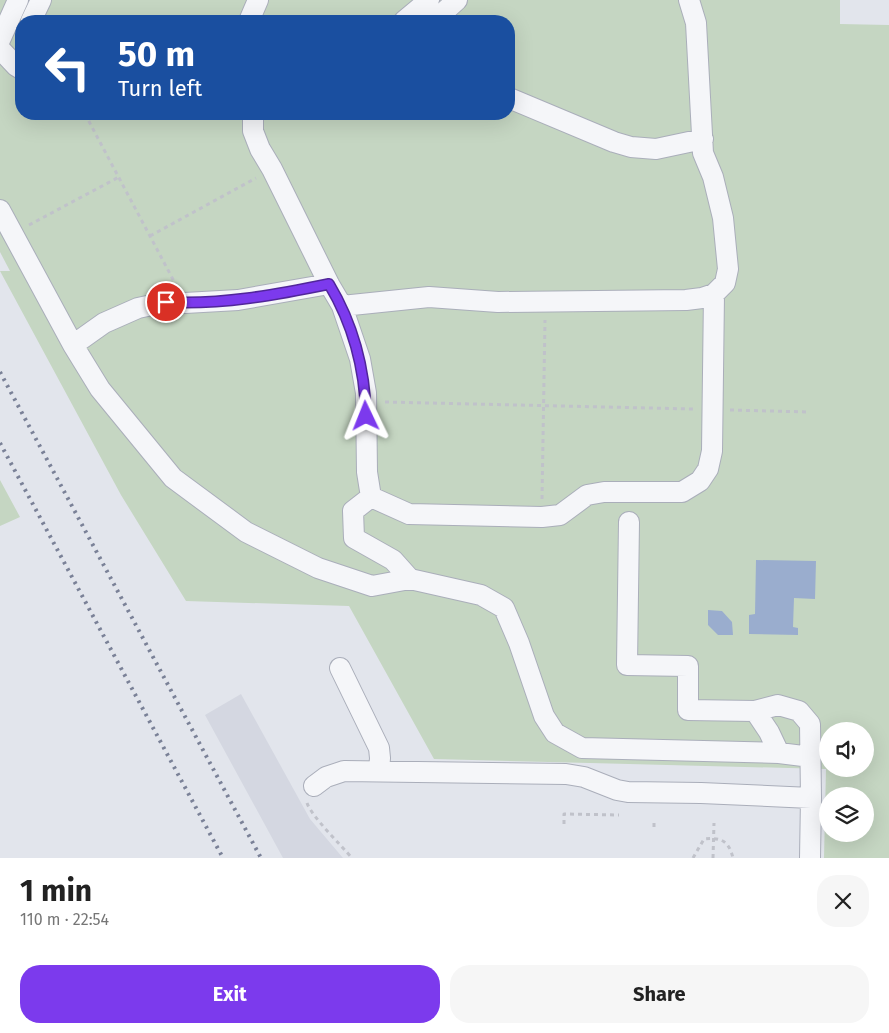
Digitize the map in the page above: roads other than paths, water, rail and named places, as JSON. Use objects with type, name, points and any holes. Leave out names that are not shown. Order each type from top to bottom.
[{"type":"street","points":[[0,40],[18,0]]},
{"type":"street","points":[[34,15],[41,0]]},
{"type":"street","points":[[252,15],[258,0]]},
{"type":"street","points":[[411,15],[429,0]]},
{"type":"street","points":[[441,15],[457,0]]},
{"type":"street","points":[[342,306],[429,297],[498,302],[546,302],[686,300],[714,294],[725,283],[728,269],[723,218],[713,177],[703,153],[696,23],[688,0]]},
{"type":"street","points":[[0,47],[15,36]]},
{"type":"street","points":[[0,47],[15,51]]},
{"type":"street","points":[[0,47],[15,65]]},
{"type":"street","points":[[515,101],[614,142],[631,147],[656,150],[703,138]]},
{"type":"street","points":[[252,120],[253,131],[260,149],[342,306],[360,359],[366,402],[367,472],[371,497]]},
{"type":"street","points":[[0,210],[73,345],[100,388],[173,478],[239,526],[318,568],[372,586],[410,579],[481,595],[504,608],[519,643],[544,716],[555,734],[582,748],[779,753],[811,756]]},
{"type":"street","points":[[73,345],[104,323],[138,308],[166,302],[186,303],[238,300],[329,284]]},
{"type":"street","points":[[371,497],[409,514],[542,517],[560,515],[587,495],[604,492],[682,492],[700,481],[708,469],[712,451],[714,294]]},
{"type":"street","points":[[371,497],[353,511],[354,538],[393,560],[410,579]]},
{"type":"street","points":[[629,522],[627,665],[688,666],[688,710],[755,711],[778,705],[799,711],[810,724],[810,858]]},
{"type":"street","points":[[340,668],[379,748],[379,771]]},
{"type":"street","points":[[755,711],[769,732],[779,753]]},
{"type":"street","points":[[314,786],[326,777],[344,771],[566,774],[584,777],[617,790],[628,792],[811,798]]},
{"type":"water","points":[[756,560],[816,561],[815,599],[794,598],[793,627],[798,628],[798,635],[749,634],[749,615],[755,614]]},
{"type":"water","points":[[708,610],[722,611],[732,622],[733,635],[718,635],[708,625]]},
{"type":"railway","points":[[0,372],[261,858]]},
{"type":"railway","points":[[0,443],[223,858]]}]
